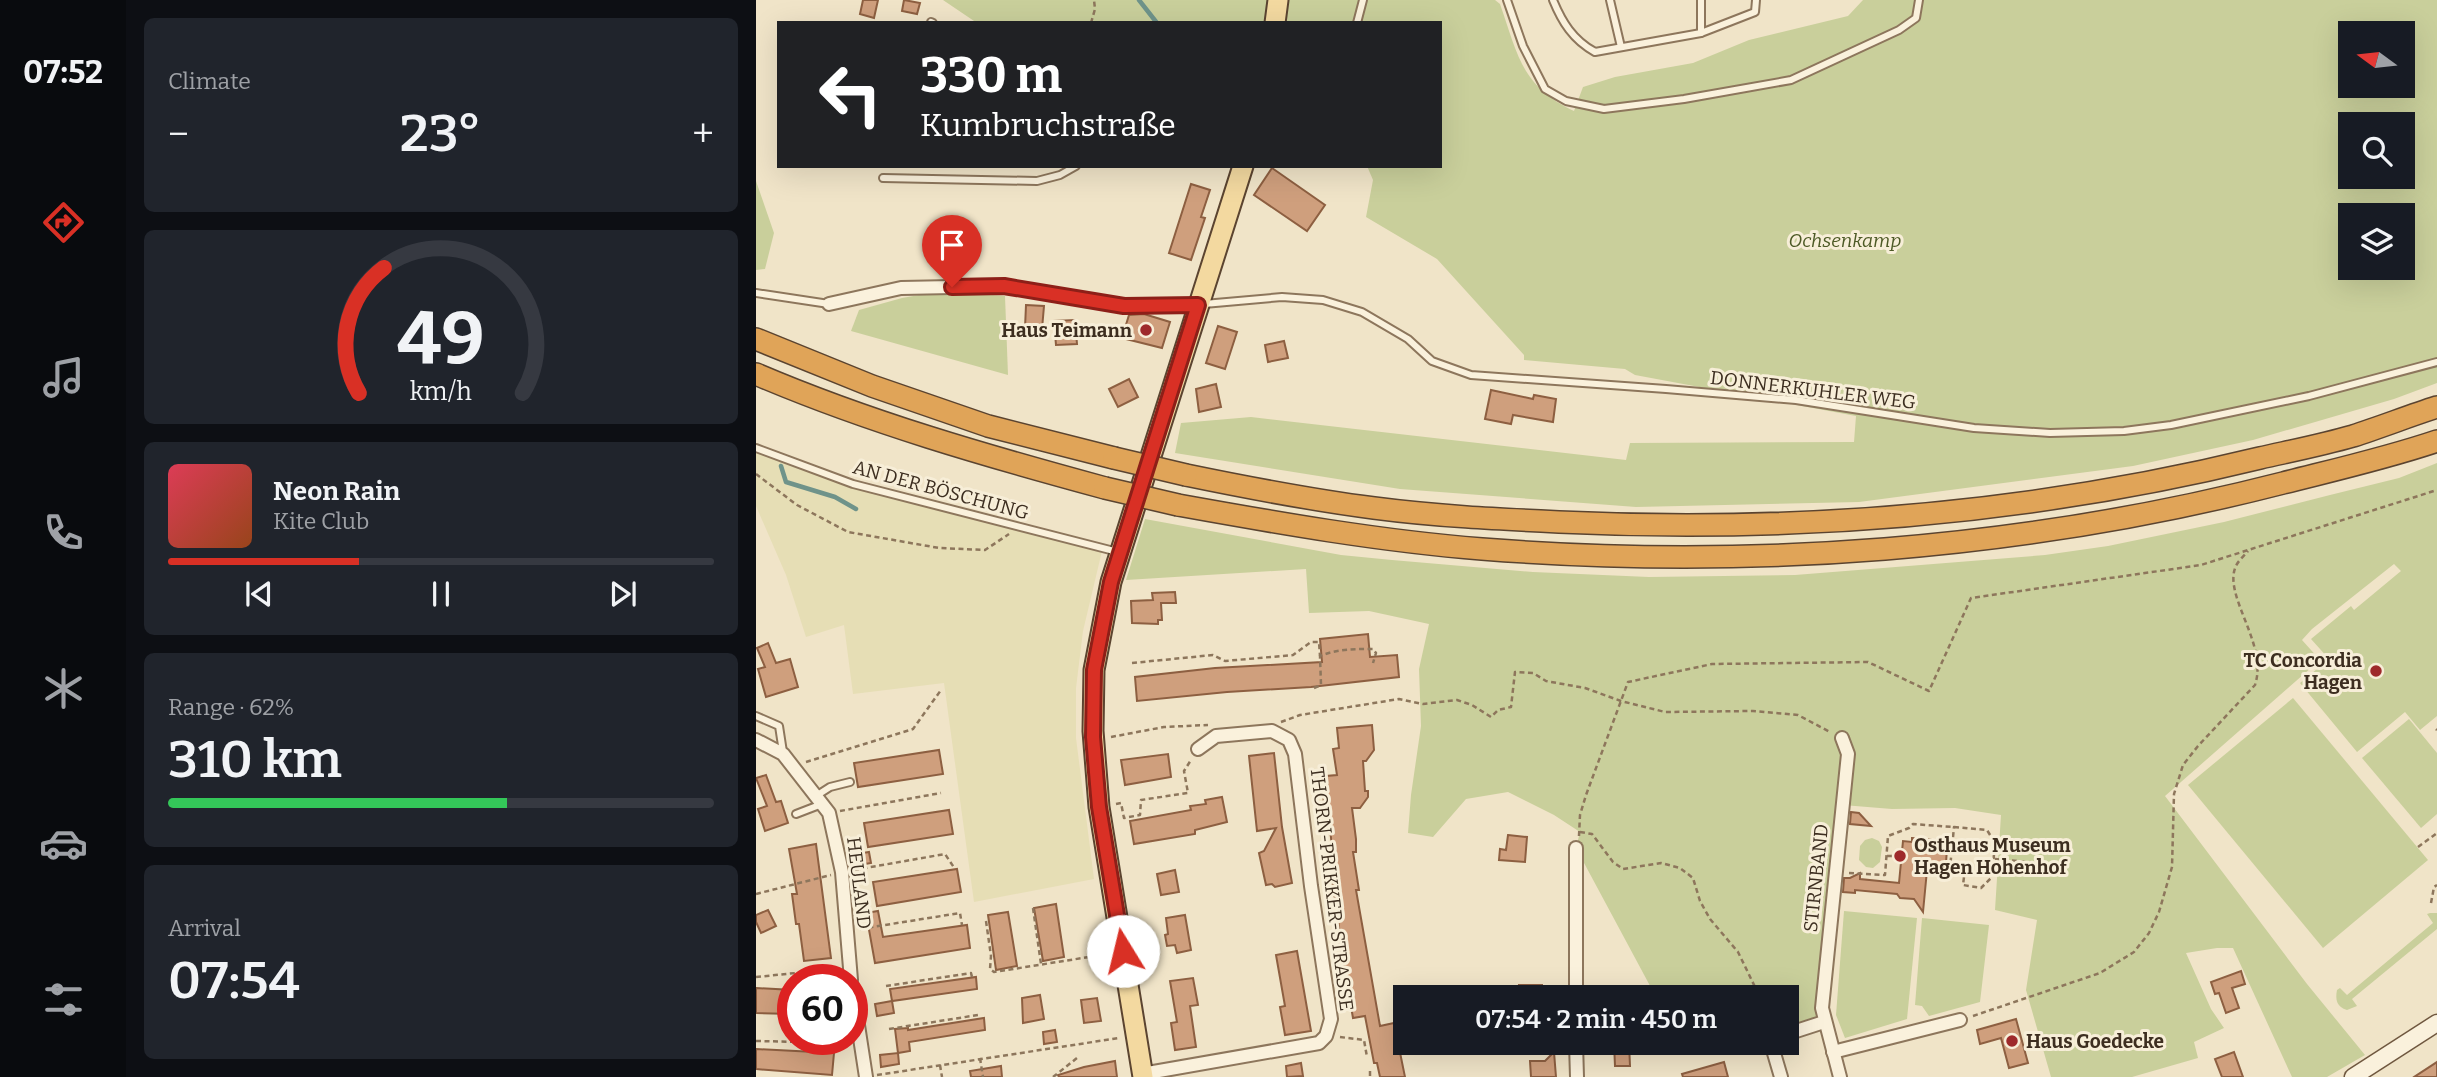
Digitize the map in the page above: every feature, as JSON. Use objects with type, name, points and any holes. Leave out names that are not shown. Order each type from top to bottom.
[{"type":"highway","points":[[756,340],[872,386],[988,426],[1186,475],[1259,490],[1376,508],[1493,519],[1618,525],[1735,525],[1867,520],[2017,504],[2223,467],[2352,436],[2437,407]]},
{"type":"highway","points":[[756,374],[982,455],[1178,505],[1276,523],[1481,549],[1630,556],[1730,557],[1872,551],[2002,537],[2150,514],[2268,487],[2437,441]]},
{"type":"main road","points":[[1275,21],[1278,0]]},
{"type":"main road","points":[[1143,1076],[1099,807],[1093,737],[1094,670],[1102,623],[1120,552],[1242,168]]},
{"type":"main road","points":[[2359,1075],[2437,1023]]},
{"type":"street","points":[[829,304],[901,288],[1004,286],[1124,306],[1198,305]]},
{"type":"street","name":"THORN-PRIKKER-STRASSE","points":[[1143,1076],[1319,1043],[1326,1036],[1331,1019],[1295,754],[1289,740],[1272,732],[1216,736],[1198,749]]},
{"type":"street","name":"STIRNBAND","points":[[1840,1077],[1822,1008],[1847,754],[1842,738]]},
{"type":"street","name":"HEULAND","points":[[756,740],[783,754],[822,804],[842,872],[849,964]]},
{"type":"street","points":[[1576,985],[1577,844]]},
{"type":"street","points":[[1833,1052],[1960,1020]]},
{"type":"street","points":[[1799,1030],[1824,1022]]},
{"type":"street","points":[[863,1055],[866,1077]]},
{"type":"street","points":[[1576,1055],[1577,1077]]},
{"type":"street","points":[[1775,1055],[1781,1077]]},
{"type":"lane","points":[[1358,21],[1363,0]]},
{"type":"lane","points":[[1507,0],[1523,46],[1545,89],[1566,101],[1604,109],[1684,99],[1791,80],[1899,30],[1916,18],[1919,0]]},
{"type":"lane","points":[[1553,0],[1562,22],[1582,45],[1595,52],[1701,33],[1755,12],[1756,0]]},
{"type":"lane","points":[[1610,0],[1621,47]]},
{"type":"lane","points":[[1701,0],[1701,33]]},
{"type":"lane","points":[[883,178],[941,177],[1037,181],[1060,175],[1072,168]]},
{"type":"lane","points":[[756,293],[829,304]]},
{"type":"lane","name":"DONNERKUHLER WEG","points":[[1198,305],[1282,297],[1323,300],[1362,312],[1408,339],[1432,361],[1471,375],[1796,400],[1974,428],[2050,433],[2124,431],[2171,425],[2309,396],[2437,362]]},
{"type":"lane","name":"AN DER BÖSCHUNG","points":[[756,448],[853,484],[1120,552]]},
{"type":"lane","points":[[756,716],[779,726],[783,754]]},
{"type":"lane","points":[[796,814],[822,804],[830,787],[850,782]]},
{"type":"path","points":[[1091,21],[1094,0]]},
{"type":"path","points":[[756,474],[797,505],[848,532],[939,548],[985,550],[1021,527]]},
{"type":"path","points":[[1577,844],[1580,815],[1586,795],[1628,682],[1712,664],[1868,662],[1929,691],[1971,598],[2201,565],[2437,491]]},
{"type":"path","points":[[1960,1020],[2100,973],[2134,951],[2149,933],[2159,912],[2172,867],[2174,794],[2183,765],[2255,685],[2259,672],[2253,638],[2235,590],[2236,565],[2250,549]]},
{"type":"path","points":[[1132,663],[1213,655],[1225,661],[1293,655],[1311,642],[1319,642],[1321,685],[1314,688]]},
{"type":"path","points":[[1320,656],[1338,651],[1373,649],[1376,653],[1373,663]]},
{"type":"path","points":[[1279,723],[1300,715],[1399,699],[1423,704],[1457,700],[1472,705],[1491,717],[1498,710],[1511,707],[1515,672],[1533,673],[1546,681],[1585,688],[1621,701],[1665,712],[1753,711],[1798,715],[1842,738]]},
{"type":"path","points":[[793,766],[913,729],[941,690]]},
{"type":"path","points":[[1093,737],[1115,737],[1164,727],[1217,724]]},
{"type":"path","points":[[1099,807],[1121,803],[1124,818],[1140,815],[1142,800],[1188,793],[1184,771],[1198,749]]},
{"type":"path","points":[[822,804],[941,793]]},
{"type":"path","points":[[1836,872],[1885,875],[1888,836],[1913,824],[1987,830],[1995,843],[1992,877],[1981,888],[1963,885],[1965,869],[1939,867]]},
{"type":"path","points":[[1948,876],[1954,827]]},
{"type":"path","points":[[1580,832],[1592,834],[1623,869],[1661,863],[1680,869],[1693,878],[1700,901],[1710,919],[1738,952],[1754,985]]},
{"type":"path","points":[[2418,847],[2437,833]]},
{"type":"path","points":[[756,894],[842,872],[945,854],[954,869]]},
{"type":"path","points":[[1886,856],[1898,856]]},
{"type":"path","points":[[1994,859],[2058,865]]},
{"type":"path","points":[[2431,903],[2434,887],[2437,885]]},
{"type":"path","points":[[1033,908],[1041,965]]},
{"type":"path","points":[[846,931],[960,913],[962,925]]},
{"type":"path","points":[[986,922],[991,956],[990,970],[994,972],[1089,957]]},
{"type":"path","points":[[886,986],[971,973],[972,978]]},
{"type":"path","points":[[756,977],[777,976]]},
{"type":"path","points":[[889,1029],[978,1015]]},
{"type":"path","points":[[866,1077],[1136,1035]]},
{"type":"path","points":[[1326,1036],[1364,1040],[1367,1057]]},
{"type":"path","points":[[756,1041],[777,1041]]},
{"type":"path","points":[[980,1058],[983,1077]]},
{"type":"path","points":[[1053,1077],[1077,1058]]},
{"type":"path","points":[[940,1065],[942,1077]]},
{"type":"path","points":[[1370,1072],[1370,1077]]},
{"type":"shaded area","points":[[756,446],[895,495],[1102,551],[1083,631],[1076,688],[1076,738],[1094,879],[974,902],[944,683],[853,694],[844,625],[806,637],[786,575],[756,506]]},
{"type":"green space","name":"Ochsenkamp","points":[[943,0],[1495,0],[1500,4],[1517,54],[1532,80],[1556,101],[1574,111],[1583,87],[1615,77],[1693,63],[1749,40],[1848,16],[1863,0],[2437,0],[2437,383],[2394,399],[2253,440],[2133,466],[1859,502],[1636,507],[1400,489],[1175,453],[1181,423],[1251,417],[1626,460],[1630,443],[1854,442],[1856,416],[1635,375],[1625,369],[1524,360],[1524,355],[1437,259],[1366,217],[1373,180],[1368,168],[1442,168],[1442,21],[974,21]]},
{"type":"green space","points":[[756,181],[774,233],[765,269],[756,270]]},
{"type":"green space","points":[[942,291],[1005,296],[1008,375],[851,331],[859,310],[902,298]]},
{"type":"green space","points":[[2437,463],[2437,716],[2420,730],[2405,712],[2357,752],[2300,683],[2329,659],[2311,639],[2351,606],[2354,610],[2401,571],[2394,564],[2312,629],[2302,640],[2320,660],[2165,796],[2307,984],[2365,1055],[2327,1077],[2292,1077],[2233,948],[2217,948],[2186,953],[2211,1009],[2224,1028],[2194,1042],[2198,1058],[2132,1077],[2051,1077],[2026,990],[2037,920],[1995,910],[2001,815],[1955,808],[1892,809],[1843,805],[1823,1019],[1799,1027],[1799,985],[1650,985],[1576,848],[1580,832],[1554,815],[1508,792],[1466,799],[1433,837],[1408,833],[1421,726],[1419,669],[1429,624],[1369,611],[1309,613],[1306,569],[1126,580],[1145,519],[1341,555],[1392,560],[1533,572],[1649,577],[1795,575],[2045,555],[2108,546],[2224,522],[2399,478]]},
{"type":"green space","points":[[2293,698],[2428,860],[2323,948],[2188,785]]},
{"type":"green space","points":[[2409,719],[2437,753],[2437,814],[2421,828],[2362,758]]},
{"type":"green space","points":[[1872,838],[1879,841],[1882,847],[1880,862],[1873,868],[1866,867],[1859,860],[1860,846],[1865,840]]},
{"type":"green space","points":[[1844,911],[1917,918],[1907,1019],[1845,1038],[1836,1015]]},
{"type":"green space","points":[[2437,913],[2437,929],[2352,999],[2357,1006],[2347,1010],[2341,1007],[2337,1000],[2337,990],[2340,988],[2347,995],[2433,923],[2427,914]]},
{"type":"green space","points":[[1922,918],[1989,925],[1980,1002],[1929,1016],[1922,1006],[1915,1005]]},
{"type":"building","points":[[863,0],[878,0],[874,18],[860,14]]},
{"type":"building","points":[[904,0],[920,3],[917,14],[902,11]]},
{"type":"building","points":[[1272,168],[1325,205],[1307,231],[1254,195]]},
{"type":"building","points":[[1191,184],[1210,190],[1201,217],[1205,218],[1191,260],[1169,253]]},
{"type":"building","points":[[1026,305],[1044,306],[1042,329],[1025,328]]},
{"type":"building","name":"Haus Teimann","points":[[1144,314],[1170,322],[1162,348],[1122,338],[1129,315]]},
{"type":"building","points":[[1075,320],[1077,344],[1056,345],[1054,321]]},
{"type":"building","points":[[1218,326],[1237,332],[1225,369],[1206,363]]},
{"type":"building","points":[[1284,341],[1288,358],[1268,362],[1265,345]]},
{"type":"building","points":[[1129,379],[1138,397],[1118,407],[1109,389]]},
{"type":"building","points":[[1216,384],[1221,407],[1199,412],[1196,389]]},
{"type":"building","points":[[1491,390],[1533,399],[1534,395],[1556,399],[1553,422],[1513,415],[1511,424],[1485,419]]},
{"type":"building","points":[[1175,592],[1176,603],[1161,603],[1162,620],[1158,620],[1158,624],[1132,623],[1131,601],[1153,600],[1152,593]]},
{"type":"building","points":[[1368,634],[1370,657],[1397,655],[1399,677],[1137,701],[1135,677],[1215,668],[1322,662],[1320,639]]},
{"type":"building","points":[[768,643],[776,663],[790,659],[798,687],[766,697],[758,669],[765,667],[757,648]]},
{"type":"building","points":[[1372,725],[1374,750],[1366,761],[1363,761],[1365,791],[1368,791],[1368,797],[1360,808],[1352,808],[1356,839],[1356,852],[1353,852],[1359,890],[1356,890],[1380,1026],[1393,1023],[1393,1055],[1401,1055],[1405,1077],[1380,1077],[1377,1063],[1374,1063],[1365,1016],[1353,1018],[1338,934],[1330,866],[1334,865],[1328,811],[1325,811],[1323,795],[1327,794],[1326,776],[1337,775],[1333,749],[1339,748],[1337,728]]},
{"type":"building","points":[[939,750],[943,774],[858,787],[854,763]]},
{"type":"building","points":[[1274,753],[1282,827],[1292,883],[1275,887],[1272,884],[1266,885],[1259,853],[1264,851],[1276,828],[1257,831],[1249,756]]},
{"type":"building","points":[[1168,754],[1171,777],[1125,785],[1121,760]]},
{"type":"building","points":[[766,775],[776,802],[781,801],[788,823],[765,831],[758,809],[767,806],[756,778]]},
{"type":"building","points":[[1222,797],[1227,822],[1195,830],[1195,834],[1134,844],[1130,821],[1191,810],[1190,806],[1206,804],[1205,800]]},
{"type":"building","points":[[949,810],[953,834],[868,847],[864,823]]},
{"type":"building","points":[[1851,812],[1859,813],[1871,826],[1850,824]]},
{"type":"building","points":[[1508,835],[1527,837],[1525,862],[1499,860],[1500,849],[1506,850]]},
{"type":"building","points":[[1912,838],[1936,840],[1936,843],[1945,844],[1944,848],[1947,848],[1946,863],[1940,863],[1939,871],[1927,870],[1923,912],[1914,899],[1900,898],[1897,894],[1855,890],[1855,893],[1843,892],[1844,878],[1860,873],[1860,879],[1899,883],[1903,841],[1912,842]]},
{"type":"building","points":[[816,844],[831,958],[804,961],[799,924],[796,924],[792,894],[797,894],[789,849]]},
{"type":"building","points":[[869,852],[871,863],[859,865],[857,854]]},
{"type":"building","points":[[957,869],[961,892],[877,906],[873,882]]},
{"type":"building","points":[[1175,870],[1179,892],[1161,895],[1157,874]]},
{"type":"building","points":[[1056,904],[1064,957],[1043,961],[1034,908]]},
{"type":"building","points":[[768,910],[776,926],[761,933],[756,915]]},
{"type":"building","points":[[878,911],[883,937],[967,925],[970,948],[875,963],[866,913]]},
{"type":"building","points":[[1008,912],[1017,966],[996,970],[988,915]]},
{"type":"building","points":[[1185,915],[1191,950],[1177,953],[1175,945],[1167,946],[1166,918]]},
{"type":"building","points":[[1297,951],[1311,1031],[1285,1035],[1280,1007],[1285,1006],[1276,955]]},
{"type":"building","points":[[2241,971],[2245,984],[2232,988],[2239,1008],[2226,1013],[2219,993],[2215,994],[2211,982]]},
{"type":"building","points":[[976,977],[977,989],[892,1001],[890,989]]},
{"type":"building","points":[[1193,978],[1198,1005],[1190,1006],[1196,1047],[1175,1050],[1171,1023],[1177,1022],[1170,981]]},
{"type":"building","points":[[756,988],[777,989],[777,1014],[756,1013]]},
{"type":"building","points":[[1040,995],[1044,1019],[1023,1023],[1022,998]]},
{"type":"building","points":[[1097,998],[1101,1021],[1084,1023],[1081,1000]]},
{"type":"building","points":[[892,1001],[894,1013],[877,1016],[875,1004]]},
{"type":"building","points":[[984,1018],[985,1030],[909,1042],[910,1051],[898,1053],[895,1029],[908,1030]]},
{"type":"building","name":"Haus Goedecke","points":[[2016,1019],[2028,1063],[2009,1068],[2001,1038],[1980,1044],[1977,1030]]},
{"type":"building","points":[[1055,1030],[1057,1042],[1044,1044],[1043,1032]]},
{"type":"building","points":[[756,1049],[777,1050],[777,1055],[834,1055],[832,1075],[756,1069]]},
{"type":"building","points":[[2234,1052],[2243,1077],[2222,1077],[2215,1059]]},
{"type":"building","points":[[898,1053],[899,1064],[881,1067],[880,1055]]},
{"type":"building","points":[[1554,1055],[1556,1077],[1531,1077],[1530,1061],[1545,1061]]},
{"type":"building","points":[[1615,1055],[1630,1055],[1630,1066],[1615,1066]]},
{"type":"building","points":[[1115,1061],[1117,1077],[1058,1075],[1084,1067]]},
{"type":"building","points":[[1724,1062],[1728,1077],[1683,1077],[1682,1074]]},
{"type":"building","points":[[2437,1062],[2437,1077],[2414,1077]]},
{"type":"building","points":[[1301,1063],[1303,1076],[1287,1077],[1286,1066]]},
{"type":"building","points":[[1001,1066],[1002,1077],[971,1077],[970,1071]]},
{"type":"waterway","points":[[1139,0],[1155,21]]},
{"type":"waterway","points":[[781,466],[786,482],[835,497],[856,509]]},
{"type":"place","name":"Haus Teimann","points":[[1146,330]]},
{"type":"place","name":"TC Concordia Hagen","points":[[2376,671]]},
{"type":"place","name":"Osthaus Museum Hagen Hohenhof","points":[[1900,856]]},
{"type":"place","name":"Haus Goedecke","points":[[2012,1041]]},
{"type":"route","points":[[952,287],[1004,286],[1124,306],[1198,305],[1111,582],[1094,670],[1093,737],[1099,807],[1123,951]]}]
